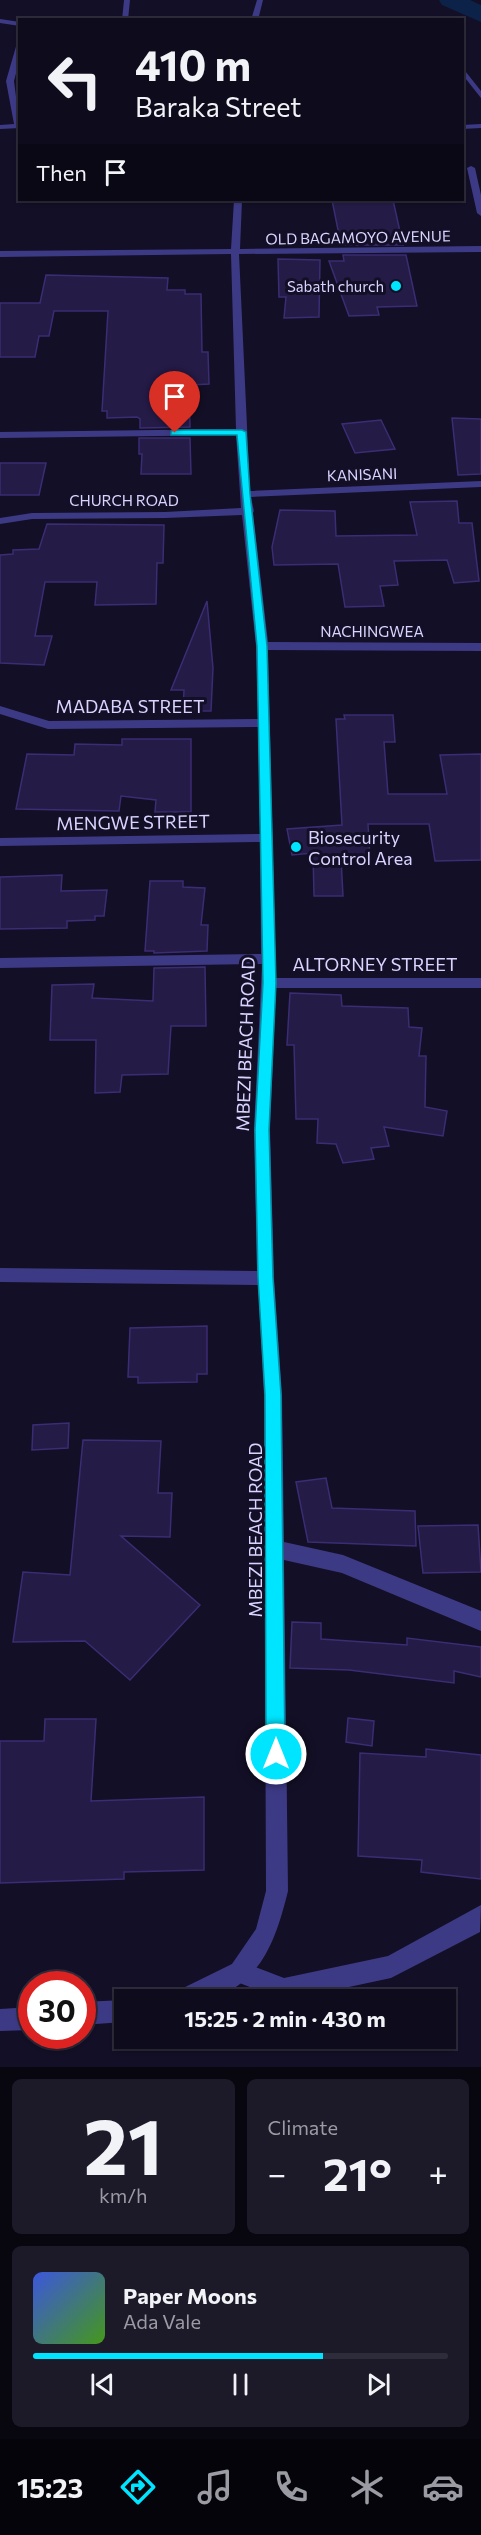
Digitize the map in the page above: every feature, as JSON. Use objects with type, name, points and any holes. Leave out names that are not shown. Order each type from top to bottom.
[{"type":"street","points":[[125,18],[127,0]]},
{"type":"street","points":[[255,18],[260,0]]},
{"type":"street","points":[[0,21],[18,24]]},
{"type":"street","points":[[18,51],[10,81],[18,121]]},
{"type":"street","points":[[464,72],[481,96]]},
{"type":"street","points":[[0,81],[18,81]]},
{"type":"street","points":[[0,127],[18,126]]},
{"type":"street","points":[[464,127],[481,126]]},
{"type":"street","points":[[471,168],[481,213]]},
{"type":"street","name":"MBEZI BEACH ROAD","points":[[238,201],[235,253],[242,432],[245,494],[249,511],[262,646],[267,838],[269,983],[262,1130],[266,1278],[273,1395],[277,1891],[266,1934],[240,1972]]},
{"type":"street","name":"OLD BAGAMOYO AVENUE","points":[[0,254],[481,249]]},
{"type":"street","points":[[0,435],[242,432]]},
{"type":"street","name":"KANISANI","points":[[245,494],[481,484]]},
{"type":"street","name":"CHURCH ROAD","points":[[0,521],[32,516],[165,515],[249,511]]},
{"type":"street","name":"NACHINGWEA","points":[[262,646],[481,647]]},
{"type":"street","name":"MADABA STREET","points":[[0,710],[48,725],[263,723]]},
{"type":"street","name":"MENGWE STREET","points":[[0,842],[267,838]]},
{"type":"street","points":[[0,963],[268,959]]},
{"type":"street","name":"ALTORNEY STREET","points":[[269,983],[481,983]]},
{"type":"street","points":[[0,1275],[266,1278]]},
{"type":"street","points":[[274,1550],[343,1563],[481,1621]]},
{"type":"street","points":[[205,1989],[240,1972],[284,1989],[391,1967],[472,1924],[481,1916]]},
{"type":"street","points":[[96,2013],[114,2012]]},
{"type":"street","points":[[0,2020],[18,2019]]},
{"type":"building","points":[[332,201],[393,201],[403,245],[341,245]]},
{"type":"building","points":[[343,255],[406,255],[417,306],[377,307],[379,315],[349,316],[329,261],[344,261]]},
{"type":"building","points":[[278,259],[320,260],[319,317],[284,318],[286,297],[279,297]]},
{"type":"building","points":[[46,275],[168,278],[167,290],[185,290],[185,294],[201,294],[202,352],[208,352],[209,384],[189,385],[190,427],[140,428],[140,419],[137,417],[107,418],[107,411],[102,411],[108,311],[54,311],[49,336],[39,336],[35,357],[0,357],[0,303],[40,303]]},
{"type":"building","points":[[452,418],[481,419],[481,474],[458,475]]},
{"type":"building","points":[[381,420],[395,449],[355,453],[342,424]]},
{"type":"building","points":[[139,438],[190,438],[191,474],[141,474],[142,454],[139,454]]},
{"type":"building","points":[[0,463],[46,463],[39,495],[0,495]]},
{"type":"building","points":[[457,501],[459,523],[472,523],[479,581],[454,583],[447,560],[394,561],[398,585],[380,586],[384,606],[345,607],[338,564],[274,565],[272,547],[280,510],[335,511],[336,536],[417,535],[410,502]]},
{"type":"building","points":[[47,524],[164,525],[163,563],[157,563],[156,604],[95,605],[97,582],[45,582],[35,636],[52,636],[44,665],[0,663],[0,555],[13,554],[13,550],[39,549]]},
{"type":"building","points":[[207,601],[213,668],[211,711],[183,711],[184,690],[171,690]]},
{"type":"building","points":[[344,715],[393,715],[395,742],[384,742],[388,794],[447,794],[440,755],[481,754],[481,860],[435,861],[429,824],[368,824],[370,858],[341,858],[343,896],[314,896],[313,853],[292,855],[287,829],[342,825],[336,719],[345,719]]},
{"type":"building","points":[[122,739],[191,739],[191,812],[155,812],[156,800],[121,796],[119,811],[16,809],[27,754],[74,755],[75,744],[122,745]]},
{"type":"building","points":[[62,875],[61,891],[107,890],[104,916],[95,916],[95,920],[67,921],[67,928],[0,929],[0,877]]},
{"type":"building","points":[[150,881],[183,881],[183,887],[205,888],[201,925],[208,925],[207,951],[154,953],[154,951],[145,951]]},
{"type":"building","points":[[205,967],[206,1026],[171,1026],[168,1074],[122,1075],[120,1092],[95,1093],[96,1040],[50,1040],[52,985],[94,984],[92,998],[153,1001],[154,968]]},
{"type":"building","points":[[290,993],[341,995],[342,1006],[408,1008],[409,1027],[422,1028],[419,1056],[426,1056],[425,1107],[447,1111],[443,1136],[384,1127],[389,1146],[371,1148],[374,1159],[343,1163],[336,1144],[317,1143],[318,1119],[296,1119],[294,1045],[287,1045]]},
{"type":"building","points":[[207,1326],[207,1374],[197,1374],[197,1382],[138,1383],[138,1377],[128,1377],[130,1328]]},
{"type":"building","points":[[69,1423],[68,1448],[32,1450],[33,1425]]},
{"type":"building","points":[[83,1440],[161,1441],[158,1493],[172,1493],[170,1537],[121,1536],[200,1605],[130,1680],[85,1641],[13,1642],[23,1572],[70,1575]]},
{"type":"building","points":[[326,1478],[332,1508],[415,1511],[416,1546],[308,1542],[296,1482]]},
{"type":"building","points":[[478,1525],[481,1572],[423,1573],[418,1526]]},
{"type":"building","points":[[292,1622],[321,1623],[321,1639],[407,1645],[407,1638],[481,1647],[481,1677],[454,1671],[454,1683],[349,1670],[290,1668]]},
{"type":"building","points":[[348,1718],[374,1721],[372,1746],[346,1742]]},
{"type":"building","points":[[45,1719],[96,1719],[91,1801],[204,1797],[204,1870],[124,1872],[124,1879],[0,1883],[0,1741],[44,1741]]},
{"type":"building","points":[[426,1749],[481,1755],[481,1879],[421,1872],[422,1860],[358,1856],[360,1753],[426,1757]]},
{"type":"waterway","points":[[451,0],[481,15]]},
{"type":"place","name":"Sabath church","points":[[396,286]]},
{"type":"place","name":"Biosecurity Control Area","points":[[296,847]]},
{"type":"route","points":[[175,433],[242,432],[245,494],[249,511],[262,646],[269,983],[262,1130],[266,1278],[273,1395],[276,1754]]}]
